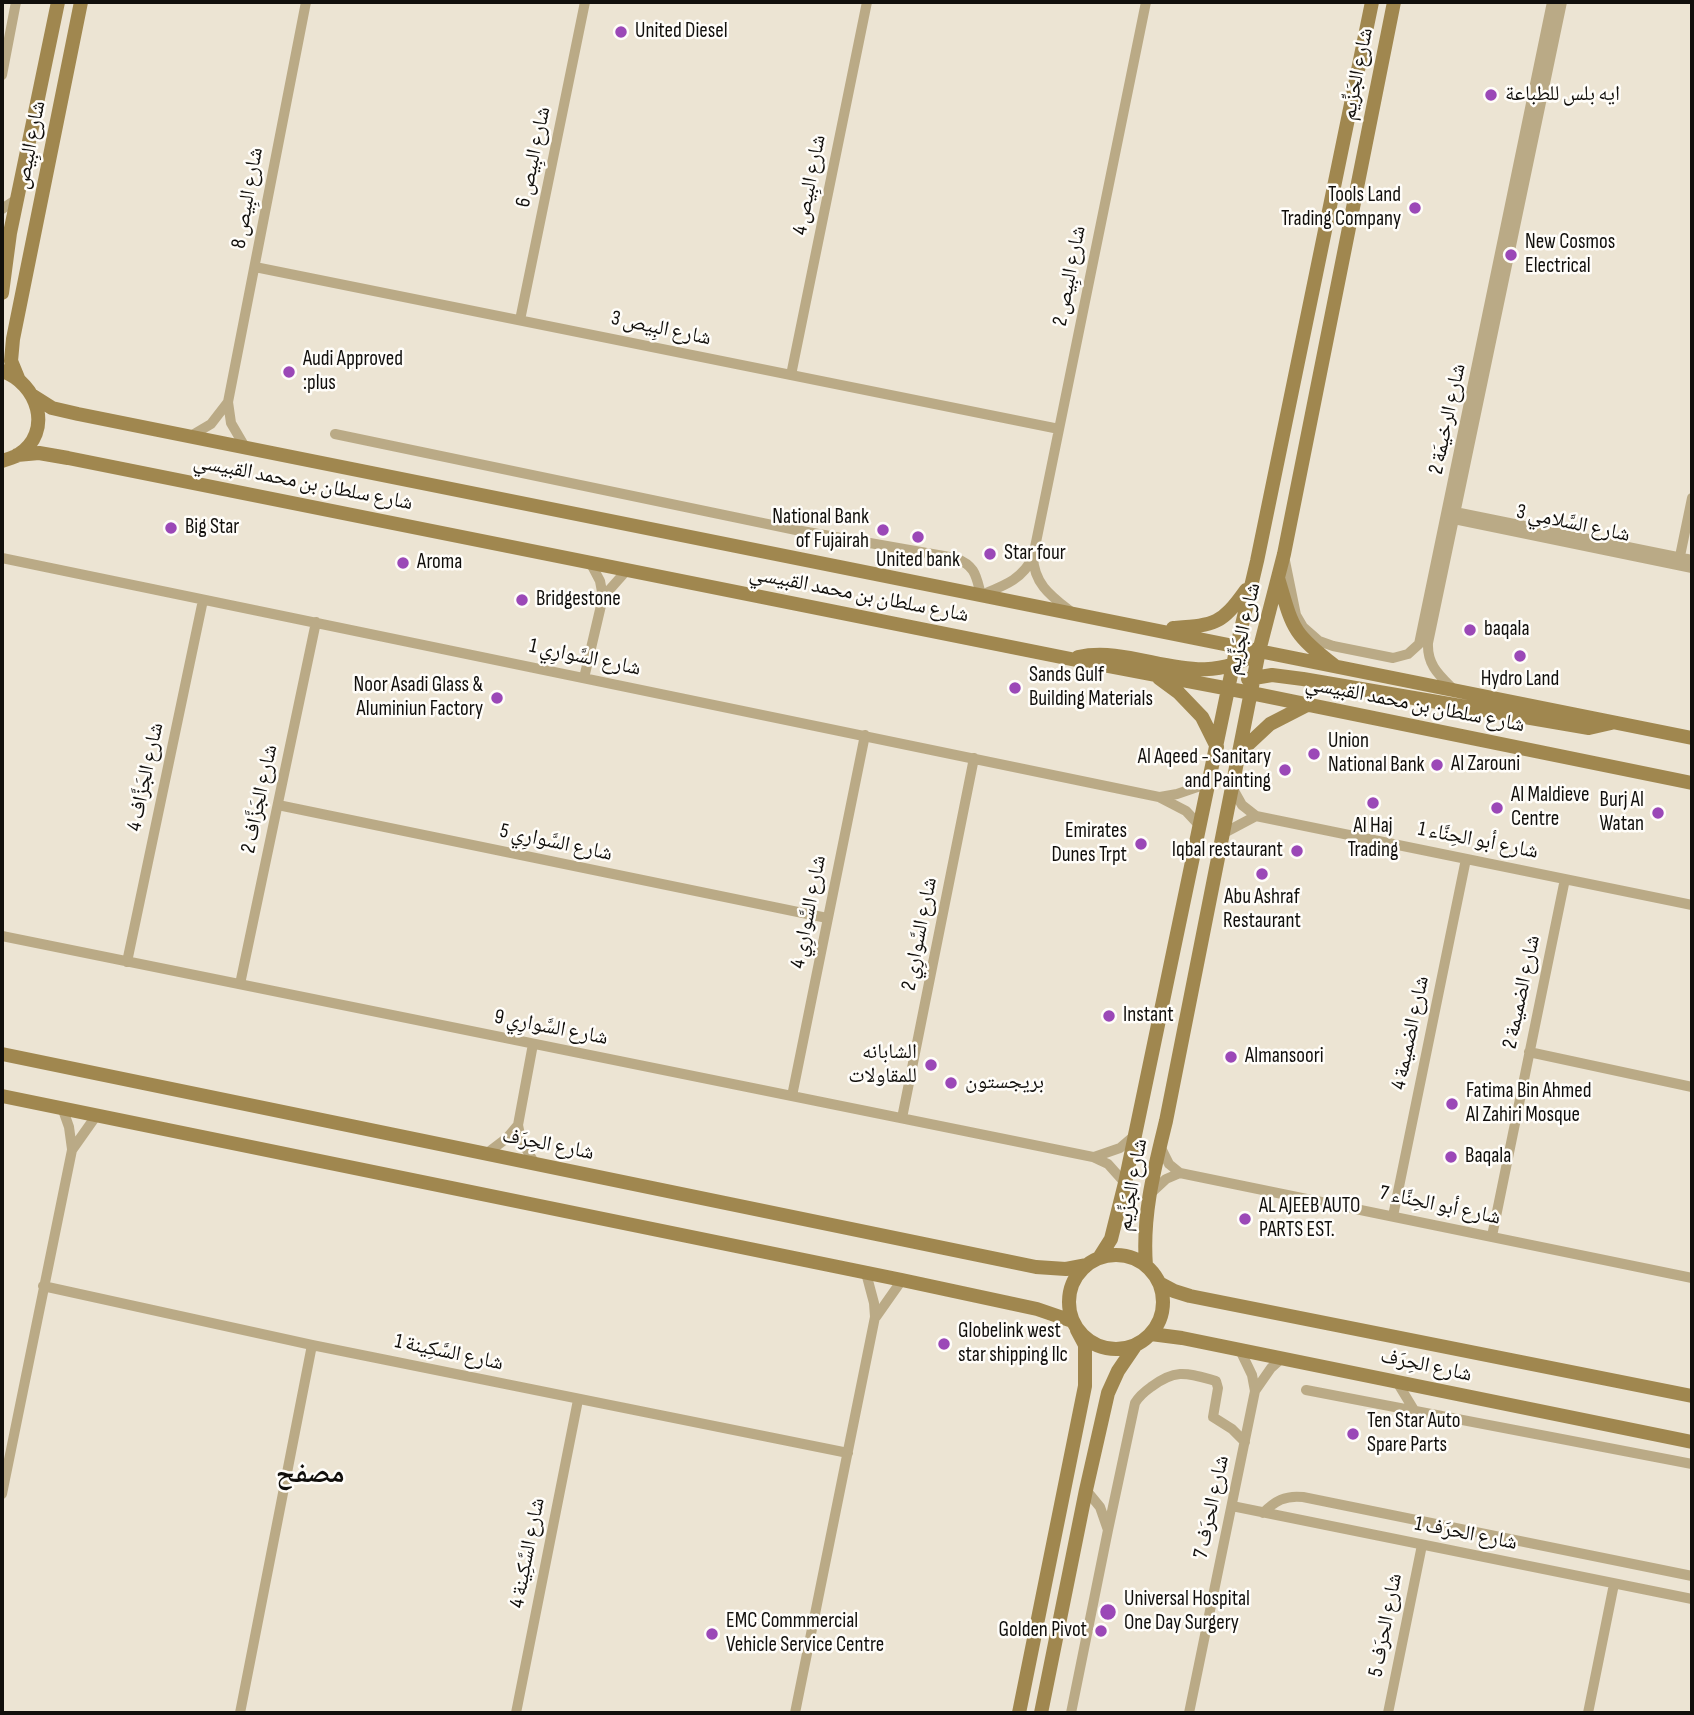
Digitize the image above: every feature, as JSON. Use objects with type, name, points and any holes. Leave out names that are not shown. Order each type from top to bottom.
[{"type":"street","points":[[2,75],[16,2]]},
{"type":"street","name":"شارع البِيص","points":[[2,293],[6,228],[17,199],[58,2]]},
{"type":"street","name":"شارع البِيص","points":[[18,378],[11,361],[13,340],[81,2]]},
{"type":"street","name":"شارع البِيص 8","points":[[245,447],[231,423],[228,401],[306,2]]},
{"type":"street","name":"شارع البِيص 6","points":[[520,320],[585,2]]},
{"type":"street","name":"شارع البِيص 4","points":[[791,375],[867,2]]},
{"type":"street","name":"شارع البِيص 2","points":[[1074,614],[1043,589],[1035,574],[1033,557],[1146,2]]},
{"type":"street","name":"شارع الجَزِّيم","points":[[1093,1261],[1111,1239],[1125,1183],[1372,2]]},
{"type":"street","name":"شارع الجَزِّيم","points":[[1146,1266],[1144,1220],[1259,651],[1284,554],[1394,2]]},
{"type":"street","name":"شارع الرخيمَة 2","points":[[1453,689],[1433,668],[1427,650],[1464,454],[1462,447],[1552,2]]},
{"type":"street","name":"شارع الرخيمَة 2","points":[[1284,554],[1296,615],[1313,637],[1333,646],[1387,657],[1403,656],[1413,651],[1421,639],[1452,515],[1562,2]]},
{"type":"street","points":[[2,209],[17,199]]},
{"type":"street","name":"شارع البِيص 3","points":[[255,267],[1059,429]]},
{"type":"street","points":[[2,371],[18,378],[33,396],[38,422],[27,446],[17,455],[2,461]]},
{"type":"street","name":"شارع سلطان بن محمد القبيسي","points":[[33,396],[52,408],[189,437],[1692,738]]},
{"type":"street","name":"شارع البِيص 8","points":[[189,437],[211,424],[228,401]]},
{"type":"street","points":[[335,434],[796,530],[955,558],[967,562],[975,572],[981,595],[1018,577],[1033,557]]},
{"type":"street","name":"شارع سلطان بن محمد القبيسي","points":[[17,455],[39,453],[68,457],[1071,659],[1251,692],[1692,783]]},
{"type":"street","points":[[1679,561],[1692,498]]},
{"type":"street","name":"شارع السَّلامِي 3","points":[[1452,515],[1679,561],[1692,560]]},
{"type":"street","name":"شارع السَّوارِي 1","points":[[2,558],[1159,797],[1186,811],[1200,826]]},
{"type":"street","name":"شارع السَّلامِي 3","points":[[1679,561],[1692,568]]},
{"type":"street","points":[[584,678],[603,597],[600,581],[590,562]]},
{"type":"street","points":[[603,597],[627,570]]},
{"type":"street","points":[[1278,578],[1287,614],[1294,629],[1313,649],[1339,668]]},
{"type":"street","points":[[1155,630],[1197,626],[1222,618],[1236,606],[1252,584]]},
{"type":"street","name":"شارع الجَزَّاف 4","points":[[127,962],[203,600]]},
{"type":"street","name":"شارع الجَزَّاف 2","points":[[240,985],[316,622]]},
{"type":"street","points":[[1071,659],[1095,653],[1199,669],[1233,665],[1259,651]]},
{"type":"street","points":[[1155,675],[1178,692],[1202,717],[1217,747]]},
{"type":"street","points":[[1229,690],[1254,677],[1272,675],[1589,728],[1604,726],[1614,721]]},
{"type":"street","points":[[1239,753],[1270,724],[1307,705]]},
{"type":"street","name":"شارع السَّوارِي 4","points":[[792,1096],[864,735]]},
{"type":"street","name":"شارع السَّوارِي 2","points":[[902,1118],[974,758]]},
{"type":"street","name":"شارع السَّوارِي 1","points":[[1159,797],[1209,783]]},
{"type":"street","points":[[1224,832],[1255,816],[1242,805],[1233,789]]},
{"type":"street","name":"شارع السَّوارِي 5","points":[[278,805],[827,918]]},
{"type":"street","name":"شارع أبو الحِنَّاء 1","points":[[1255,816],[1692,905]]},
{"type":"street","name":"شارع الضميمة 4","points":[[1393,1216],[1466,859]]},
{"type":"street","name":"شارع الضميمة 2","points":[[1492,1236],[1565,879]]},
{"type":"street","name":"شارع السَّوارِي 9","points":[[2,936],[1093,1157],[1108,1164],[1125,1183]]},
{"type":"street","points":[[533,1044],[518,1125],[520,1140],[535,1164]]},
{"type":"street","points":[[1529,1052],[1692,1087]]},
{"type":"street","name":"شارع الحِرَف","points":[[2,1054],[1036,1266],[1066,1269],[1093,1261]]},
{"type":"street","points":[[2,1096],[1037,1308],[1075,1325],[1093,1344],[1103,1348],[1135,1346]]},
{"type":"street","points":[[2,1494],[72,1150],[69,1127],[63,1110]]},
{"type":"street","points":[[72,1150],[96,1116]]},
{"type":"street","points":[[486,1154],[507,1138],[518,1125]]},
{"type":"street","points":[[1093,1157],[1119,1148],[1134,1136]]},
{"type":"street","points":[[1149,1195],[1159,1183],[1180,1174],[1165,1158],[1160,1145]]},
{"type":"street","name":"شارع أبو الحِنَّاء 7","points":[[1180,1174],[1692,1278]]},
{"type":"street","points":[[1019,1713],[1085,1386],[1084,1345],[1069,1311],[1070,1290],[1073,1281],[1093,1261],[1124,1256],[1146,1266],[1159,1283],[1163,1310],[1150,1334],[1135,1346],[1118,1371],[1108,1393],[1091,1495],[1041,1713]]},
{"type":"street","points":[[795,1713],[875,1317],[866,1273]]},
{"type":"street","points":[[875,1317],[902,1280]]},
{"type":"street","name":"شارع الحِرَف","points":[[1159,1283],[1190,1296],[1692,1396]]},
{"type":"street","name":"شارع السَّكِينة 1","points":[[43,1286],[312,1345],[848,1453]]},
{"type":"street","name":"شارع الحِرَف","points":[[1150,1334],[1692,1442]]},
{"type":"street","points":[[240,1713],[312,1345]]},
{"type":"street","name":"شارع الحرَف 7","points":[[1189,1713],[1255,1391],[1252,1375],[1240,1350]]},
{"type":"street","name":"شارع الحرَف 7","points":[[1255,1391],[1281,1359]]},
{"type":"street","points":[[1071,1713],[1135,1403],[1140,1395],[1170,1374],[1216,1381],[1218,1386],[1213,1417],[1245,1443]]},
{"type":"street","points":[[1397,1382],[1415,1410]]},
{"type":"street","points":[[1306,1390],[1692,1464]]},
{"type":"street","name":"شارع السَّكِينة 4","points":[[516,1713],[578,1400]]},
{"type":"street","points":[[1091,1495],[1107,1504],[1115,1502]]},
{"type":"street","points":[[1091,1495],[1104,1514],[1108,1530]]},
{"type":"street","points":[[1263,1513],[1277,1500],[1303,1497],[1692,1576]]},
{"type":"street","name":"شارع الحرَف 1","points":[[1232,1506],[1692,1600]]},
{"type":"street","name":"شارع الحرَف 5","points":[[1388,1713],[1422,1545]]},
{"type":"street","points":[[1588,1713],[1614,1584]]},
{"type":"shaded area","points":[[2,2],[1692,2],[1692,1713],[2,1713]]},
{"type":"place","name":"United Diesel","points":[[621,32]]},
{"type":"place","name":"ايه بلس للطباعة","points":[[1491,95]]},
{"type":"place","name":"Tools Land Trading Company","points":[[1415,208]]},
{"type":"place","name":"New Cosmos Electrical","points":[[1511,255]]},
{"type":"place","name":"Audi Approved :plus","points":[[289,372]]},
{"type":"place","name":"Big Star","points":[[171,528]]},
{"type":"place","name":"National Bank of Fujairah","points":[[883,530]]},
{"type":"place","name":"United bank","points":[[918,537]]},
{"type":"place","name":"Star four","points":[[990,554]]},
{"type":"place","name":"Aroma","points":[[403,563]]},
{"type":"place","name":"Bridgestone","points":[[522,600]]},
{"type":"place","name":"baqala","points":[[1470,630]]},
{"type":"place","name":"Hydro Land","points":[[1520,656]]},
{"type":"place","name":"Sands Gulf Building Materials","points":[[1015,688]]},
{"type":"place","name":"Noor Asadi Glass & Aluminiun Factory","points":[[497,698]]},
{"type":"place","name":"Union National Bank","points":[[1314,754]]},
{"type":"place","name":"Al Zarouni","points":[[1437,765]]},
{"type":"place","name":"Al Aqeed - Sanitary and Painting","points":[[1285,770]]},
{"type":"place","name":"Al Haj Trading","points":[[1373,803]]},
{"type":"place","name":"Al Maldieve Centre","points":[[1497,808]]},
{"type":"place","name":"Burj Al Watan","points":[[1658,813]]},
{"type":"place","name":"Emirates Dunes Trpt","points":[[1141,844]]},
{"type":"place","name":"Iqbal restaurant","points":[[1297,851]]},
{"type":"place","name":"Abu Ashraf Restaurant","points":[[1262,874]]},
{"type":"place","name":"Instant","points":[[1109,1016]]},
{"type":"place","name":"Almansoori","points":[[1231,1057]]},
{"type":"place","name":"الشابانه للمقاولات","points":[[931,1065]]},
{"type":"place","name":"بريجستون","points":[[951,1083]]},
{"type":"place","name":"Fatima Bin Ahmed Al Zahiri Mosque","points":[[1452,1104]]},
{"type":"place","name":"Baqala","points":[[1451,1157]]},
{"type":"place","name":"AL AJEEB AUTO PARTS EST.","points":[[1245,1219]]},
{"type":"place","name":"Globelink west star shipping llc","points":[[944,1344]]},
{"type":"place","name":"Ten Star Auto Spare Parts","points":[[1353,1434]]},
{"type":"place","name":"Universal Hospital One Day Surgery","points":[[1108,1612]]},
{"type":"place","name":"Golden Pivot","points":[[1101,1631]]},
{"type":"place","name":"EMC Commmercial Vehicle Service Centre","points":[[712,1634]]},
{"type":"district","name":"مصفح","points":[[310,1475]]}]
